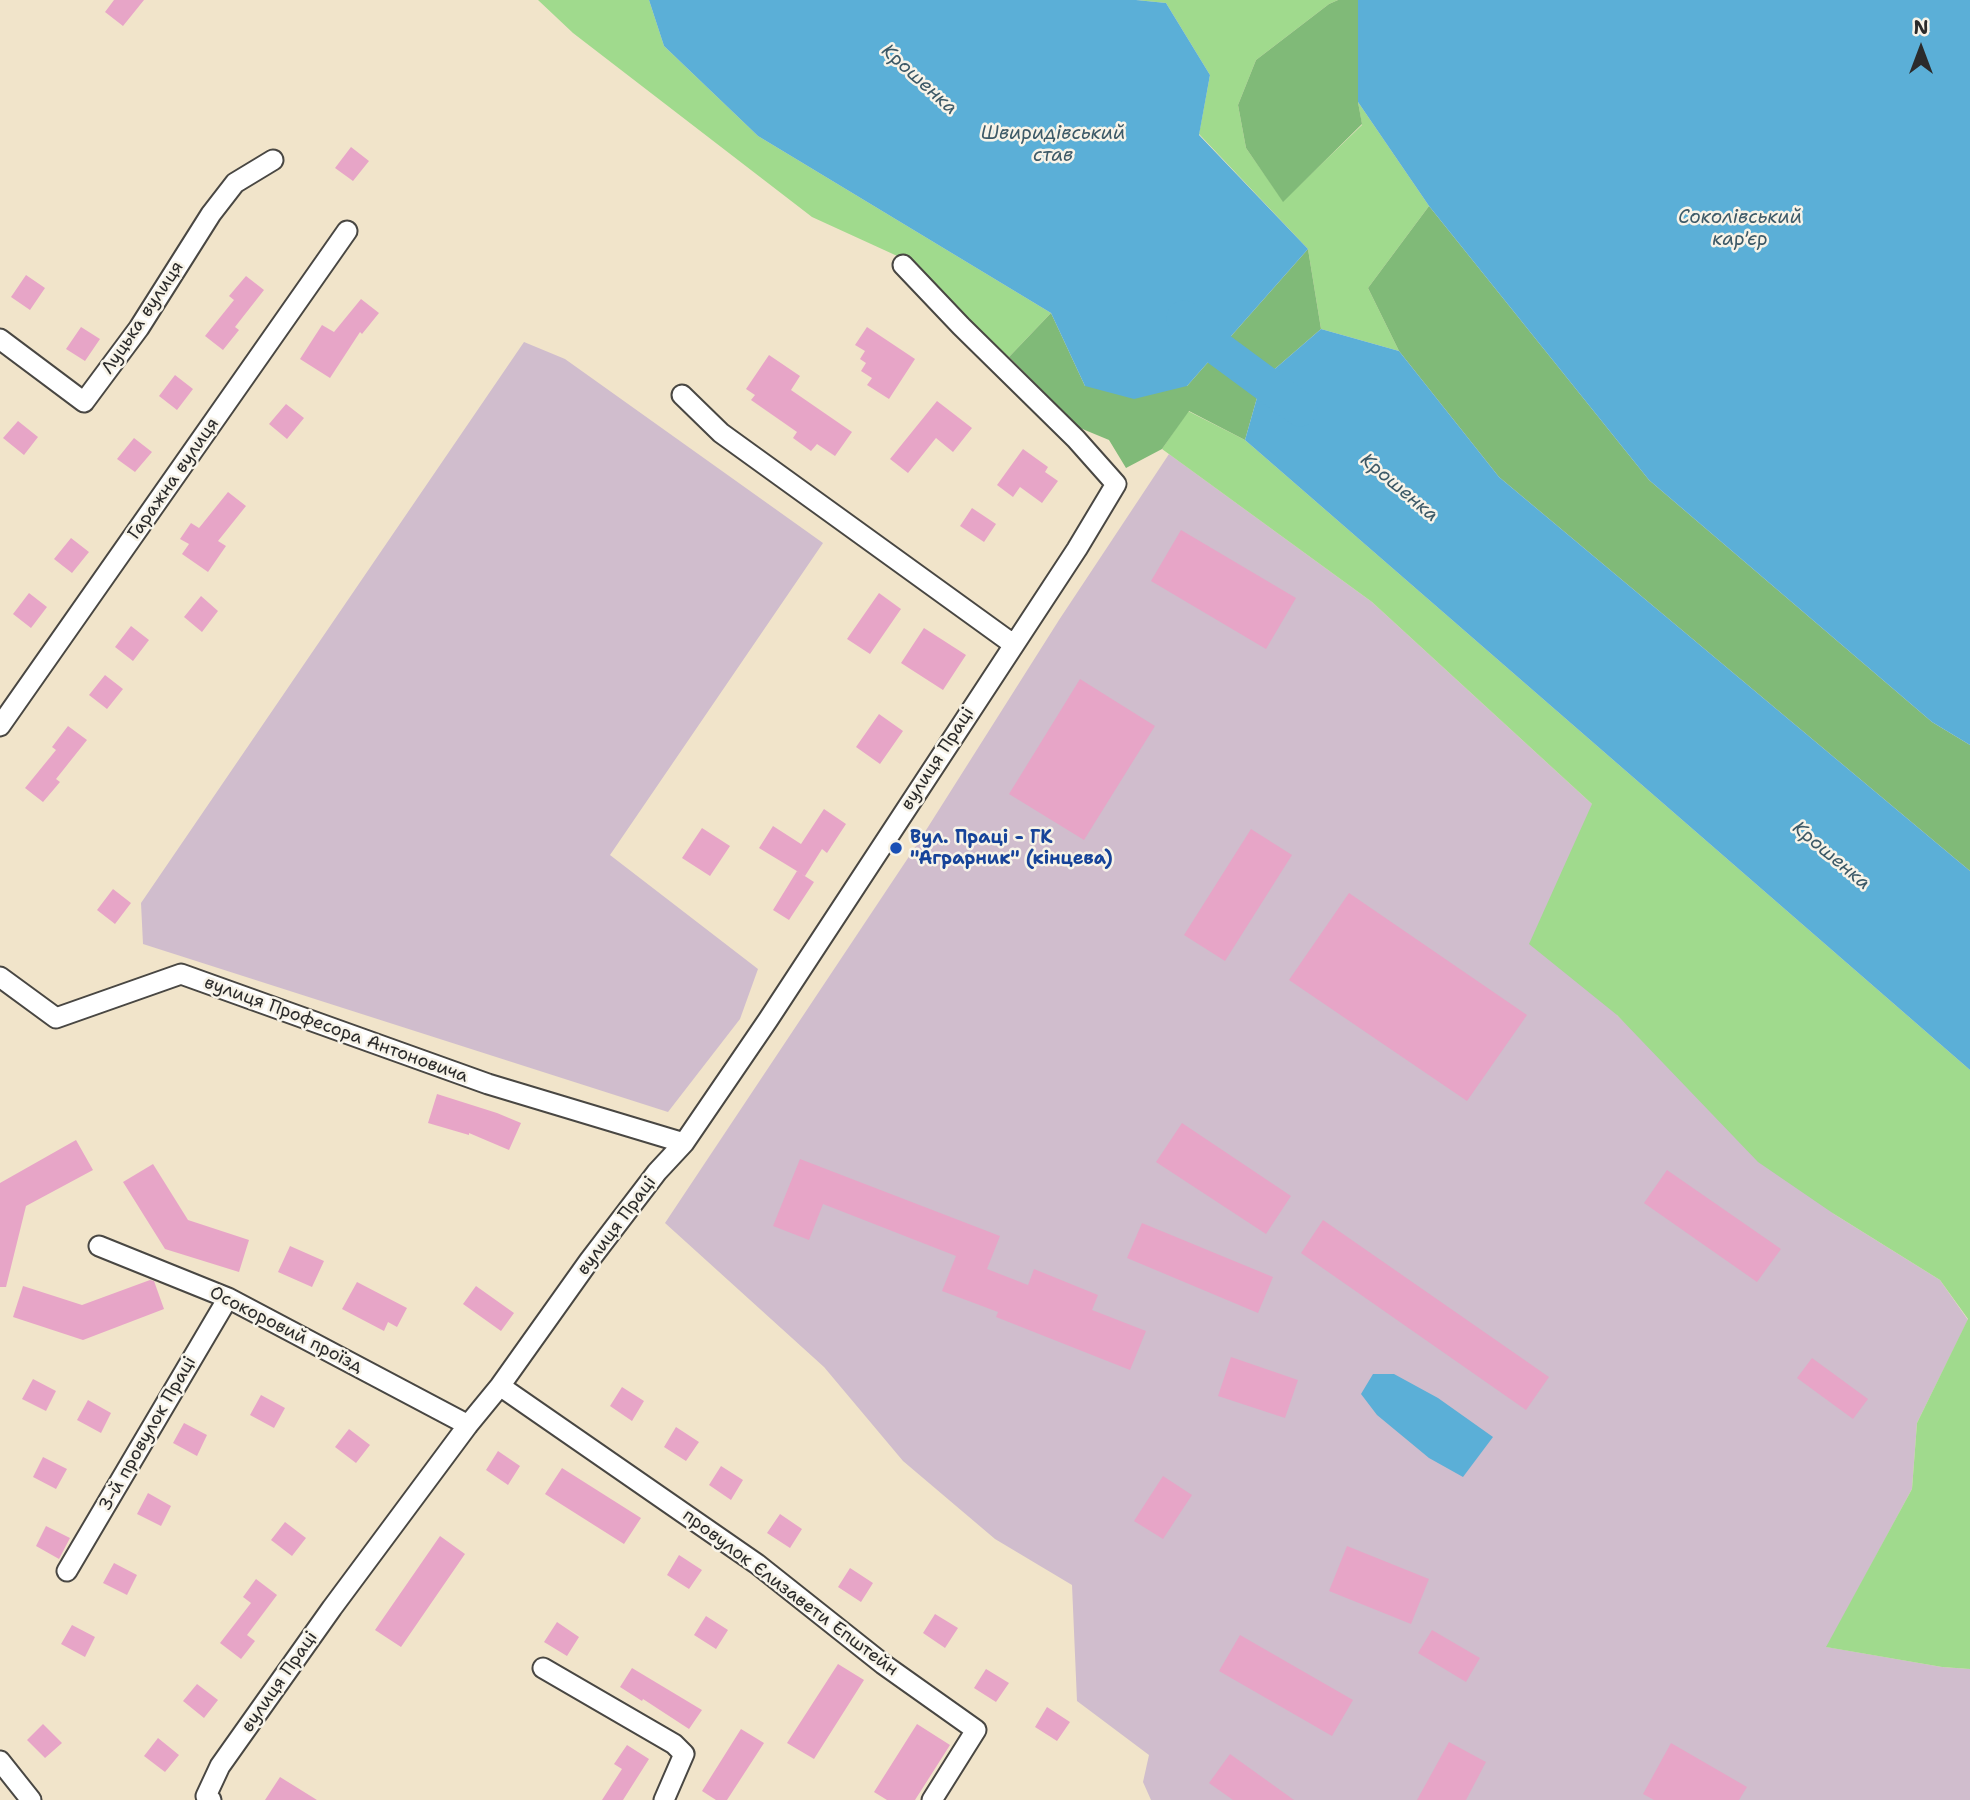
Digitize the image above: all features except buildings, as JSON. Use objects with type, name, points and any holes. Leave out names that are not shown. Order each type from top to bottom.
[{"type":"street","name":"Луцька вулиця","points":[[0,339],[84,401],[139,328],[211,214],[235,183],[273,160]]},
{"type":"street","name":"Гаражна вулиця","points":[[0,726],[347,231]]},
{"type":"street","name":"вулиця Праці","points":[[206,1799],[220,1766],[332,1608],[500,1386],[597,1251],[657,1172],[684,1143],[768,1020],[1077,549],[1116,484],[1076,439],[903,265]]},
{"type":"street","points":[[682,395],[721,433],[1013,644]]},
{"type":"street","name":"вулиця Професора Антоновича","points":[[0,977],[56,1018],[181,974],[488,1084],[684,1143]]},
{"type":"street","name":"Осокоровий проїзд","points":[[99,1246],[228,1298],[468,1425]]},
{"type":"street","name":"3-й провулок Праці","points":[[67,1571],[228,1298]]},
{"type":"street","name":"провулок Єлизавети Епштейн","points":[[500,1386],[757,1564],[883,1664],[976,1730],[932,1800]]},
{"type":"street","points":[[543,1668],[674,1744],[684,1754],[664,1800]]},
{"type":"street","points":[[0,1761],[31,1800]]},
{"type":"shaded area","points":[[524,342],[565,359],[823,543],[610,855],[758,969],[740,1019],[668,1112],[143,944],[141,903]]},
{"type":"shaded area","points":[[1169,454],[1372,602],[1592,804],[1617,1015],[1834,1214],[1940,1280],[1968,1320],[1917,1423],[1912,1489],[1827,1647],[1942,1667],[1970,1669],[1970,1800],[1151,1800],[1143,1782],[1149,1755],[1077,1701],[1072,1585],[995,1539],[903,1461],[824,1367],[665,1223],[916,846],[1059,620]]},
{"type":"green space","points":[[538,0],[649,0],[664,46],[758,136],[1051,313],[1009,357],[992,346],[906,260],[812,217],[573,33]]},
{"type":"green space","points":[[1136,0],[1338,0],[1256,60],[1238,105],[1246,148],[1283,201],[1362,125],[1358,102],[1429,206],[1368,288],[1399,351],[1321,329],[1308,249],[1199,134],[1210,75],[1166,3]]},
{"type":"green space","points":[[1338,0],[1358,0],[1358,102],[1362,124],[1283,202],[1246,148],[1238,105],[1256,60]]},
{"type":"green space","points":[[1429,206],[1649,480],[1932,722],[1970,745],[1970,871],[1499,477],[1399,351],[1368,288]]},
{"type":"green space","points":[[1308,249],[1321,329],[1262,380],[1245,440],[1189,411],[1162,449],[1126,468],[1109,440],[1080,428],[1009,357],[1051,313],[1085,386],[1187,386]]},
{"type":"green space","points":[[1188,411],[1245,440],[1970,1070],[1970,1669],[1942,1667],[1826,1647],[1912,1489],[1917,1423],[1968,1319],[1940,1280],[1834,1214],[1758,1162],[1617,1015],[1529,944],[1592,804],[1372,602],[1162,449]]},
{"type":"water","name":"Швиридівський став","points":[[649,0],[1136,0],[1166,3],[1210,75],[1199,135],[1308,249],[1187,386],[1134,399],[1085,386],[1051,313],[758,136],[664,46]]},
{"type":"water","name":"Соколівський кар'єр","points":[[1358,0],[1970,0],[1970,745],[1932,722],[1649,480],[1429,206],[1358,102]]},
{"type":"water","points":[[1321,329],[1399,351],[1499,477],[1970,871],[1970,1070],[1245,440],[1262,380]]},
{"type":"water","points":[[1373,1374],[1394,1374],[1438,1398],[1493,1437],[1463,1477],[1429,1458],[1377,1415],[1361,1394]]},
{"type":"waterway","name":"Крошенка","points":[[1184,318],[1220,350],[1300,409]]},
{"type":"place","name":"Вул. Праці - ГК \"Аграрник\" (кінцева)","points":[[896,848]]}]
